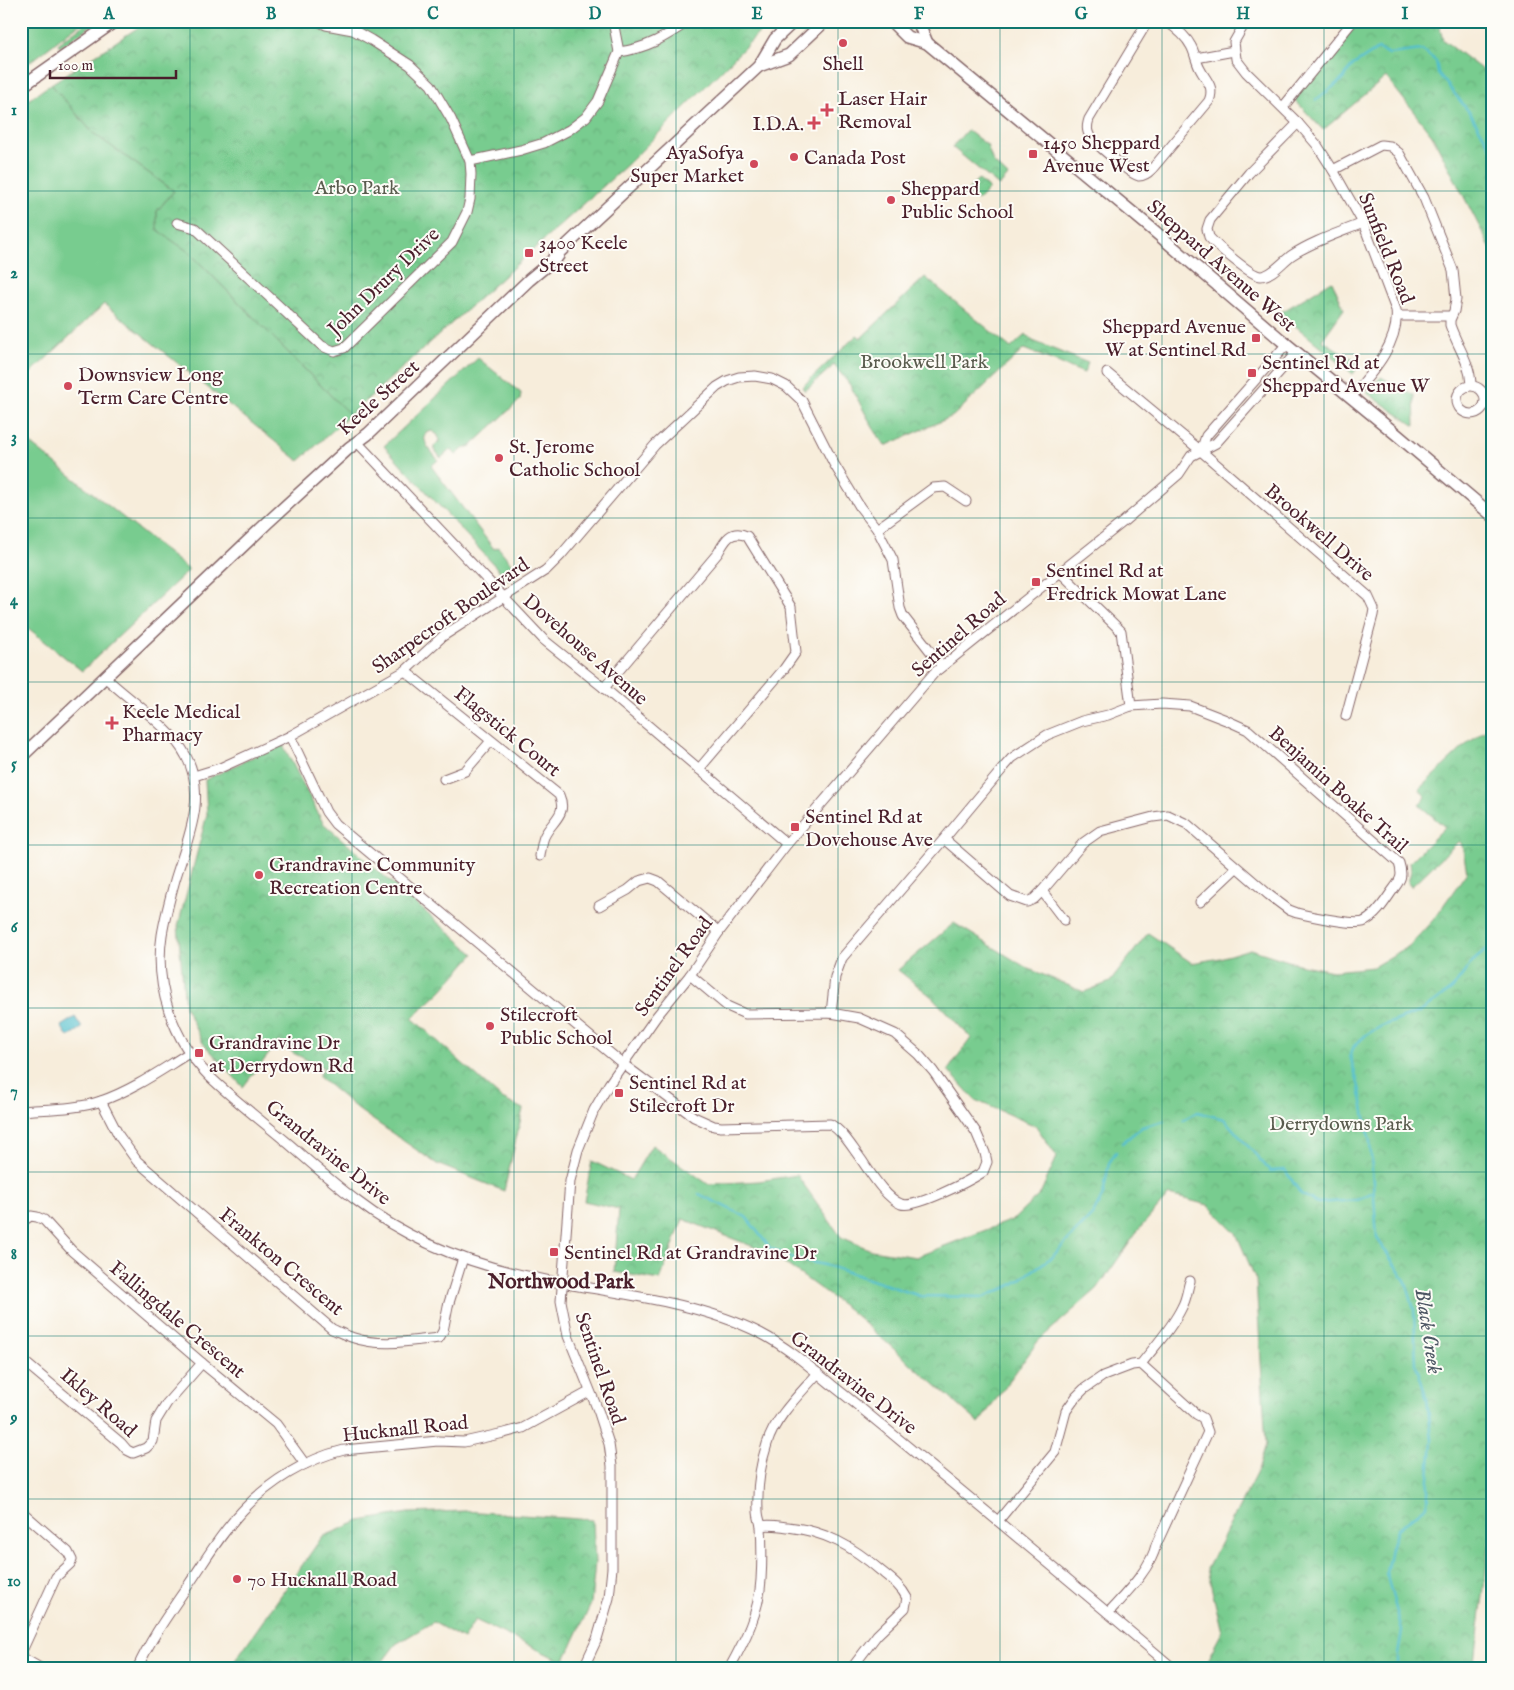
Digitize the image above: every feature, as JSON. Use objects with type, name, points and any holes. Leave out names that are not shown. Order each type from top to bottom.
[{"type":"main road","points":[[760,66],[776,39],[794,21]]},
{"type":"main road","points":[[760,66],[789,54],[825,21]]},
{"type":"main road","name":"Sheppard Avenue West","points":[[891,21],[907,37],[927,43],[1152,229],[1286,345],[1491,510]]},
{"type":"main road","name":"Sheppard Avenue West","points":[[918,21],[927,43]]},
{"type":"main road","points":[[21,87],[114,23]]},
{"type":"main road","name":"Keele Street","points":[[21,757],[268,523],[368,434],[558,256],[597,216],[760,66]]},
{"type":"street","name":"John Drury Drive","points":[[177,223],[195,228],[322,346],[328,350],[338,351],[344,348],[452,242],[460,227],[470,199],[472,186],[470,161],[451,119],[431,85],[410,65],[354,26],[326,25],[318,21]]},
{"type":"street","points":[[470,161],[544,143],[578,124],[593,110],[619,52],[613,21]]},
{"type":"street","points":[[619,52],[650,45],[666,37],[689,21]]},
{"type":"street","points":[[1148,21],[1086,127],[1092,140],[1131,172],[1139,176],[1146,174],[1152,169],[1209,101],[1212,93],[1190,44],[1183,35],[1166,21]]},
{"type":"street","points":[[1196,58],[1234,51],[1234,42],[1246,21]]},
{"type":"street","points":[[1283,107],[1353,21]]},
{"type":"street","name":"Sunfield Road","points":[[1234,51],[1236,59],[1241,66],[1298,123],[1317,145],[1333,170],[1362,224],[1397,316],[1387,348],[1369,377],[1351,397]]},
{"type":"street","points":[[1298,123],[1249,173],[1210,220],[1207,229],[1209,237],[1252,273],[1264,276],[1290,256],[1307,246],[1362,224]]},
{"type":"street","points":[[1333,170],[1381,145],[1390,146],[1399,153],[1424,198],[1453,270],[1456,299],[1450,325],[1467,362],[1471,384]]},
{"type":"street","points":[[1397,316],[1451,316]]},
{"type":"street","name":"Sentinel Road","points":[[1201,451],[1206,436],[1286,345]]},
{"type":"street","name":"Sentinel Road","points":[[584,1669],[600,1630],[609,1598],[612,1568],[611,1458],[601,1421],[575,1357],[565,1324],[561,1301],[569,1190],[578,1150],[594,1110],[656,1017],[690,975],[719,932],[787,844],[934,673],[1127,518],[1179,474],[1192,456],[1216,443],[1296,353]]},
{"type":"street","name":"Brookwell Drive","points":[[1107,374],[1201,451],[1362,589],[1372,601],[1373,615],[1346,716]]},
{"type":"street","name":"Sharpecroft Boulevard","points":[[194,776],[220,768],[290,736],[405,671],[443,636],[555,562],[655,445],[717,387],[739,377],[755,376],[772,379],[786,386],[802,401],[838,471],[860,507],[877,529],[893,560],[900,608],[903,616],[942,666]]},
{"type":"street","name":"Dovehouse Avenue","points":[[357,442],[502,598],[544,640],[604,688],[787,844]]},
{"type":"street","points":[[877,529],[934,488],[945,488],[966,501]]},
{"type":"street","points":[[604,688],[719,552],[727,538],[735,533],[747,536],[791,607],[796,652],[784,669],[699,768]]},
{"type":"street","points":[[1060,571],[1121,631],[1131,706]]},
{"type":"street","name":"Flagstick Court","points":[[405,671],[558,795],[563,809],[544,837],[540,856]]},
{"type":"street","name":"Grandravine Drive","points":[[106,678],[176,740],[187,757],[194,776],[196,806],[193,823],[175,880],[161,937],[160,968],[166,1001],[175,1027],[189,1053],[201,1068],[222,1088],[359,1203],[427,1243],[463,1258],[527,1276],[701,1311],[759,1333],[791,1351],[1174,1669]]},
{"type":"street","name":"Benjamin Boake Trail","points":[[831,1013],[835,977],[842,958],[1012,758],[1047,735],[1131,706],[1162,704],[1190,706],[1248,730],[1399,862],[1402,872],[1397,886],[1380,908],[1363,922],[1352,923],[1289,910],[1236,868],[1187,824],[1168,816],[1153,817],[1100,831],[1083,843],[1042,891],[1034,899],[1027,902],[1010,896],[944,839]]},
{"type":"street","points":[[290,736],[326,812],[335,824],[623,1064],[694,1117],[714,1126],[830,1124],[844,1136],[886,1193],[900,1203],[920,1202],[983,1172],[987,1162],[982,1142],[933,1071],[918,1054],[890,1031],[859,1018],[831,1013],[745,1014],[727,1006],[690,975]]},
{"type":"street","points":[[444,779],[464,772],[491,741]]},
{"type":"street","points":[[1200,902],[1236,868]]},
{"type":"street","points":[[599,906],[640,881],[650,878],[658,881],[719,932]]},
{"type":"street","points":[[1042,891],[1064,920]]},
{"type":"street","points":[[21,1111],[101,1102],[146,1080],[189,1053]]},
{"type":"street","name":"Frankton Crescent","points":[[101,1102],[119,1136],[137,1161],[332,1329],[345,1335],[355,1339],[384,1343],[439,1338],[443,1331],[448,1306],[463,1258]]},
{"type":"street","name":"Fallingdale Crescent","points":[[21,1222],[31,1216],[44,1220],[72,1251],[276,1424],[305,1464]]},
{"type":"street","points":[[998,1521],[1055,1452],[1066,1410],[1076,1397],[1103,1376],[1132,1365],[1141,1364],[1183,1307],[1190,1281]]},
{"type":"street","name":"Ikley Road","points":[[21,1359],[133,1454],[146,1448],[153,1441],[156,1421],[167,1403],[202,1363]]},
{"type":"street","points":[[1108,1613],[1149,1564],[1208,1432],[1203,1418],[1196,1414],[1141,1364]]},
{"type":"street","points":[[729,1669],[753,1621],[760,1593],[761,1526],[758,1512],[760,1470],[767,1442],[786,1409],[818,1373]]},
{"type":"street","name":"Hucknall Road","points":[[137,1669],[156,1632],[232,1523],[263,1492],[305,1464],[328,1454],[344,1450],[438,1441],[464,1442],[504,1434],[523,1428],[589,1392]]},
{"type":"street","points":[[21,1511],[68,1552],[72,1560],[56,1577],[21,1652]]},
{"type":"street","points":[[761,1526],[808,1529],[828,1536],[851,1548],[902,1588],[907,1598],[904,1608],[877,1635],[851,1669]]},
{"type":"street","points":[[21,1657],[42,1669]]},
{"type":"green space","points":[[21,21],[84,21],[21,68]]},
{"type":"green space","points":[[89,21],[98,21],[60,47],[58,44]]},
{"type":"green space","name":"Arbo Park","points":[[148,21],[771,21],[628,164],[350,415],[189,252],[157,230],[157,211],[174,191],[93,133],[51,84]]},
{"type":"green space","points":[[1358,21],[1438,21],[1443,40],[1493,78],[1493,253],[1432,135],[1386,77],[1323,130],[1293,98]]},
{"type":"green space","points":[[51,84],[93,133],[174,191],[157,211],[158,230],[189,252],[350,415],[299,461],[104,304],[21,382],[21,105]]},
{"type":"green space","points":[[967,130],[987,145],[993,162],[1008,176],[999,186],[952,147]]},
{"type":"green space","points":[[978,179],[989,189],[978,200],[968,190]]},
{"type":"green space","name":"Brookwell Park","points":[[925,277],[1011,348],[1026,334],[1033,341],[1088,363],[1084,373],[1024,349],[953,416],[885,446],[850,385],[834,365],[805,391],[802,387],[857,335],[861,338]]},
{"type":"green space","points":[[1332,281],[1344,309],[1322,340],[1360,364],[1353,374],[1280,313]]},
{"type":"green space","points":[[478,358],[521,393],[520,400],[471,446],[464,448],[456,455],[451,449],[441,458],[434,449],[434,446],[439,442],[438,435],[432,431],[426,433],[424,437],[427,446],[438,460],[431,466],[494,549],[498,547],[519,573],[508,580],[384,446]]},
{"type":"green space","points":[[1381,377],[1414,395],[1415,426],[1367,393]]},
{"type":"green space","points":[[21,436],[189,570],[82,671],[28,628],[21,625]]},
{"type":"green space","name":"Derrydowns Park","points":[[1493,724],[1493,1514],[1474,1669],[1206,1669],[1205,1664],[1222,1632],[1207,1569],[1258,1470],[1266,1444],[1256,1280],[1236,1233],[1208,1205],[1169,1195],[1140,1228],[1097,1289],[1038,1341],[979,1423],[848,1309],[772,1254],[683,1219],[660,1280],[614,1272],[619,1209],[584,1201],[592,1161],[631,1180],[652,1145],[708,1184],[759,1181],[797,1175],[841,1237],[871,1250],[916,1257],[1014,1219],[1040,1194],[1057,1157],[1036,1126],[975,1100],[948,1070],[971,1038],[932,997],[898,970],[954,923],[1027,968],[1084,992],[1110,982],[1148,933],[1192,963],[1220,958],[1250,949],[1298,964],[1333,971],[1373,967],[1409,946],[1433,920],[1467,872],[1462,845],[1459,841],[1411,887],[1408,883],[1411,871],[1410,862],[1445,827],[1419,805],[1426,797],[1419,789],[1467,744]]},
{"type":"green space","points":[[282,743],[323,823],[474,954],[441,991],[412,1018],[502,1099],[523,1109],[504,1191],[437,1164],[360,1111],[318,1076],[324,1068],[293,1053],[279,1041],[243,1087],[203,1043],[185,1007],[178,926],[207,814],[205,780]]},
{"type":"green space","points":[[465,1511],[593,1520],[595,1563],[591,1604],[564,1662],[475,1620],[463,1639],[433,1622],[396,1644],[377,1669],[229,1669],[322,1537],[360,1521],[408,1513]]},
{"type":"water","points":[[75,1017],[82,1028],[68,1037],[61,1026]]},
{"type":"waterway","points":[[1316,100],[1343,79],[1353,65],[1378,49],[1389,54],[1422,50],[1436,61],[1438,73],[1470,113],[1493,151]]},
{"type":"waterway","name":"Black Creek","points":[[1398,1669],[1402,1630],[1386,1573],[1397,1529],[1427,1506],[1432,1439],[1427,1399],[1416,1365],[1414,1309],[1406,1282],[1377,1238],[1370,1142],[1359,1087],[1350,1056],[1354,1046],[1367,1034],[1382,1026],[1422,1011],[1452,989],[1472,962],[1493,944]]},
{"type":"waterway","points":[[1183,1120],[1197,1112],[1224,1119],[1270,1171],[1285,1170],[1301,1194],[1318,1203],[1357,1200],[1373,1192]]},
{"type":"waterway","points":[[1122,1143],[1142,1127],[1164,1121]]},
{"type":"waterway","points":[[699,1194],[746,1217],[770,1248],[793,1258],[829,1266],[920,1296],[984,1297],[1012,1285],[1052,1257],[1093,1214],[1103,1195],[1109,1163],[1116,1152]]},
{"type":"place","name":"Shell","points":[[843,43]]},
{"type":"place","name":"Laser Hair Removal","points":[[827,110]]},
{"type":"place","name":"I.D.A.","points":[[814,123]]},
{"type":"place","name":"1450 Sheppard Avenue West","points":[[1033,154]]},
{"type":"place","name":"Canada Post","points":[[794,157]]},
{"type":"place","name":"AyaSofya Super Market","points":[[754,164]]},
{"type":"place","name":"Sheppard Public School","points":[[891,200]]},
{"type":"place","name":"3400 Keele Street","points":[[529,253]]},
{"type":"place","name":"Sheppard Avenue W at Sentinel Rd","points":[[1256,338]]},
{"type":"place","name":"Sentinel Rd at Sheppard Avenue W","points":[[1252,373]]},
{"type":"place","name":"Downsview Long Term Care Centre","points":[[68,386]]},
{"type":"place","name":"St. Jerome Catholic School","points":[[499,458]]},
{"type":"place","name":"Sentinel Rd at Fredrick Mowat Lane","points":[[1036,582]]},
{"type":"place","name":"Keele Medical Pharmacy","points":[[112,723]]},
{"type":"place","name":"Sentinel Rd at Dovehouse Ave","points":[[795,827]]},
{"type":"place","name":"Grandravine Community Recreation Centre","points":[[259,875]]},
{"type":"place","name":"Stilecroft Public School","points":[[490,1026]]},
{"type":"place","name":"Grandravine Dr at Derrydown Rd","points":[[199,1053]]},
{"type":"place","name":"Sentinel Rd at Stilecroft Dr","points":[[619,1093]]},
{"type":"place","name":"Sentinel Rd at Grandravine Dr","points":[[554,1252]]},
{"type":"place","name":"70 Hucknall Road","points":[[237,1579]]},
{"type":"district","name":"Northwood Park","points":[[561,1281]]}]
